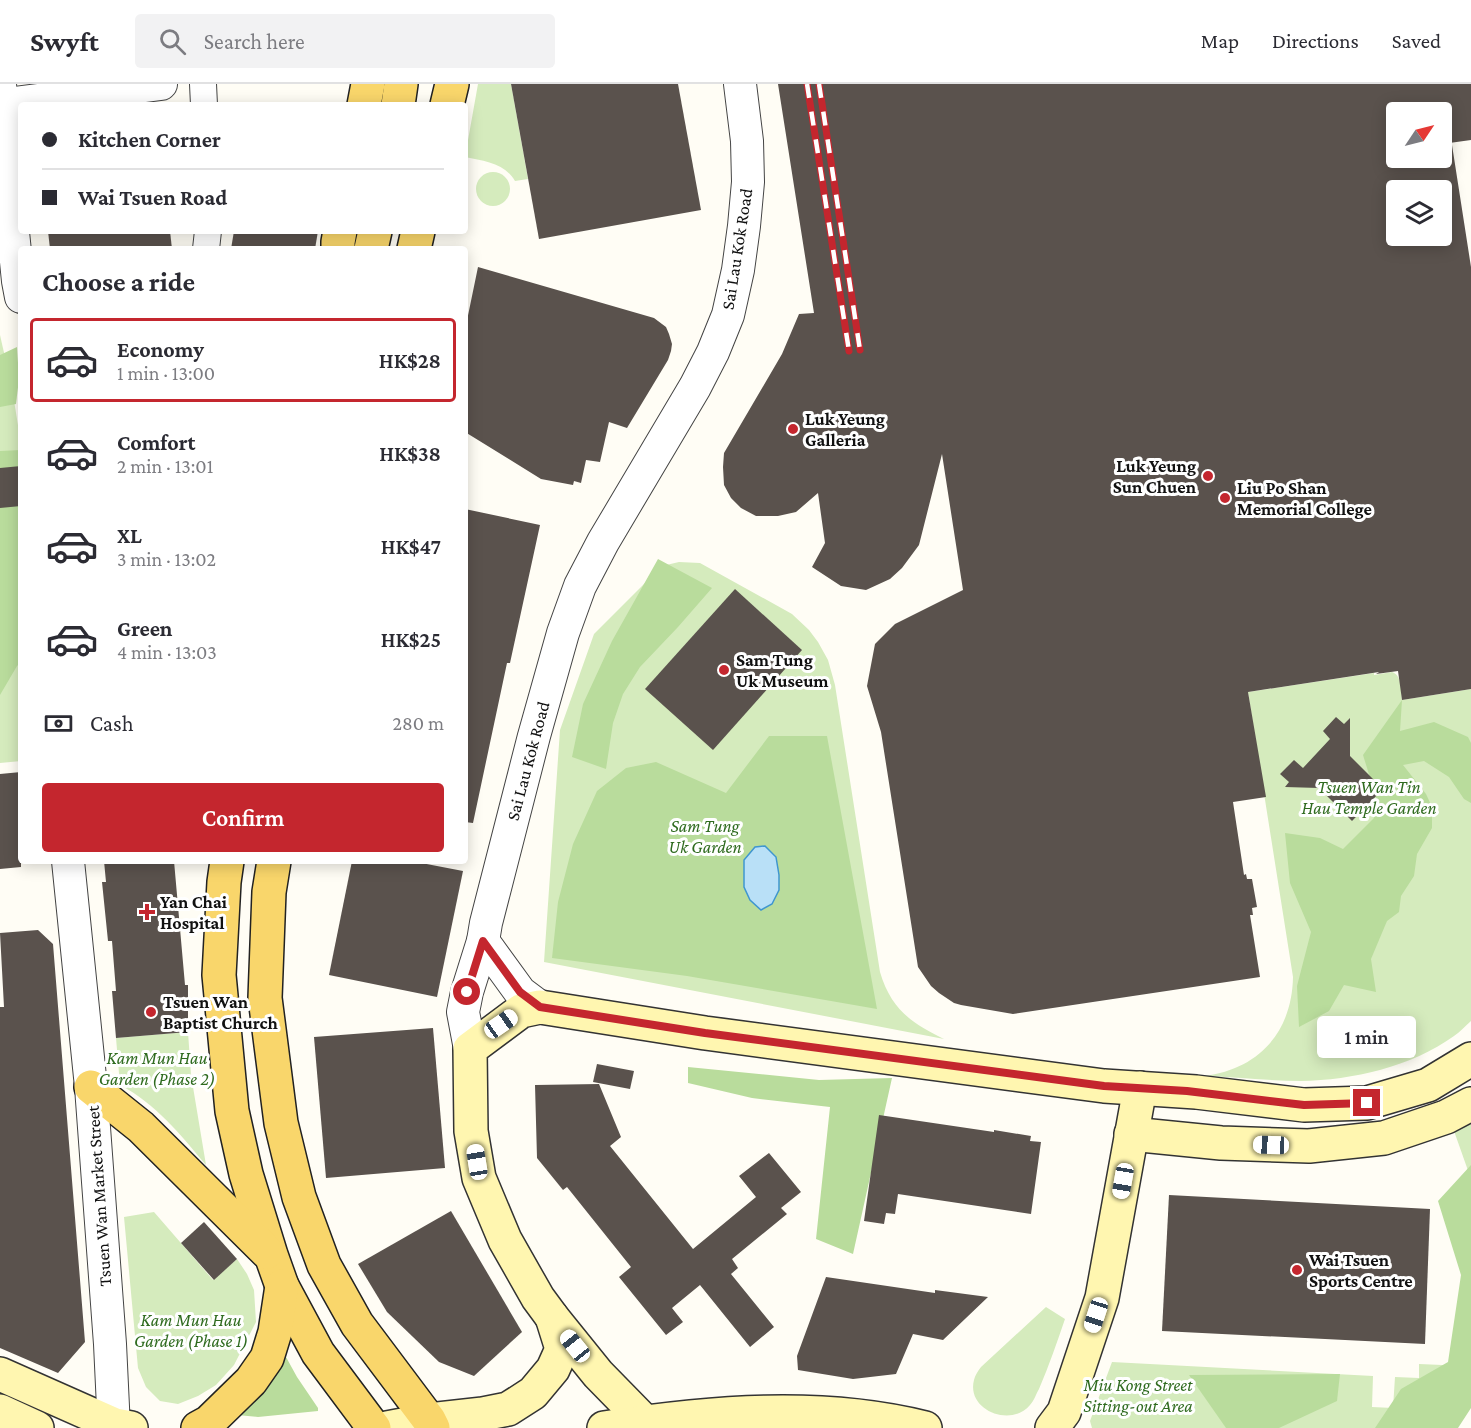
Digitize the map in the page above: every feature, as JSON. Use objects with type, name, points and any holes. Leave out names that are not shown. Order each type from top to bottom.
[{"type":"main road","points":[[365,102],[368,84]]},
{"type":"main road","points":[[398,102],[401,84]]},
{"type":"main road","points":[[448,102],[452,84]]},
{"type":"main road","points":[[227,864],[219,975],[232,1111],[246,1174],[282,1286],[318,1353],[374,1428]]},
{"type":"main road","points":[[274,864],[269,892],[265,998],[281,1123],[299,1197],[324,1265],[357,1324],[431,1424]]},
{"type":"main road","points":[[470,1049],[521,1011],[540,1007],[717,1035],[1104,1086],[1196,1092],[1304,1105],[1367,1103],[1428,1085],[1471,1059]]},
{"type":"main road","name":"Sai Lau Kok Road","points":[[470,1049],[471,1131],[479,1178],[505,1240],[538,1298],[552,1317],[598,1374],[645,1422]]},
{"type":"main road","points":[[91,1087],[141,1127],[271,1255]]},
{"type":"main road","points":[[1061,1423],[1102,1298],[1140,1088]]},
{"type":"main road","points":[[1131,1134],[1221,1143],[1309,1146],[1384,1137],[1446,1117],[1471,1104]]},
{"type":"main road","points":[[198,1428],[209,1422],[251,1381],[267,1358],[275,1332],[282,1286]]},
{"type":"main road","points":[[387,1428],[431,1424],[508,1409],[532,1393],[553,1369],[562,1349],[552,1317]]},
{"type":"main road","points":[[0,1374],[120,1427]]},
{"type":"main road","points":[[0,1412],[37,1428]]},
{"type":"main road","points":[[604,1428],[747,1412],[821,1413],[899,1422],[925,1428]]},
{"type":"street","points":[[13,287],[1,98],[161,84]]},
{"type":"street","points":[[203,84],[204,102]]},
{"type":"street","name":"Sai Lau Kok Road","points":[[470,1049],[463,1012],[467,992],[483,941],[534,736],[563,633],[580,586],[603,542],[695,387],[728,315],[744,226],[748,182],[747,141],[740,84]]},
{"type":"street","name":"Tsuen Wan Market Street","points":[[68,864],[91,1087],[120,1427]]},
{"type":"street","points":[[483,941],[520,992],[540,1007]]},
{"type":"green space","points":[[478,84],[511,84],[528,179],[515,181],[506,170],[500,167],[468,158],[468,140]]},
{"type":"green space","points":[[493,172],[505,177],[510,189],[505,201],[493,206],[481,201],[476,189],[481,177]]},
{"type":"green space","points":[[0,335],[18,425],[18,761],[0,763]]},
{"type":"green space","points":[[17,347],[16,404],[0,407],[0,355]]},
{"type":"green space","points":[[18,450],[18,665],[0,695],[0,451]]},
{"type":"green space","points":[[658,559],[712,588],[640,667],[623,694],[613,723],[606,769],[572,757],[583,704],[612,641]]},
{"type":"green space","name":"Sam Tung Uk Garden","points":[[679,562],[700,563],[792,614],[809,630],[828,660],[835,685],[880,972],[896,1005],[912,1021],[944,1039],[544,962],[560,730],[594,634],[662,566]]},
{"type":"green space","name":"Tsuen Wan Tin Hau Temple Garden","points":[[1392,672],[1398,676],[1402,700],[1471,689],[1471,1021],[1437,1047],[1381,1070],[1341,1078],[1301,1081],[1204,1076],[1224,1072],[1256,1056],[1279,1031],[1291,997],[1293,977],[1248,692]]},
{"type":"green space","points":[[1402,700],[1400,731],[1434,722],[1468,737],[1471,743],[1471,803],[1464,799],[1449,777],[1424,761],[1403,765],[1426,794],[1432,807],[1432,828],[1417,854],[1414,876],[1401,896],[1399,912],[1387,921],[1371,959],[1376,992],[1344,985],[1329,1011],[1299,1027],[1297,986],[1311,932],[1290,883],[1285,833],[1320,838],[1343,849],[1374,818],[1376,797],[1363,755]]},
{"type":"green space","points":[[769,736],[827,736],[877,1009],[687,976],[552,958],[558,902],[573,844],[597,791],[626,768],[656,762],[726,793]]},
{"type":"green space","name":"Kam Mun Hau Garden (Phase 2)","points":[[188,1032],[191,1075],[206,1165],[156,1110],[120,1085],[116,1038]]},
{"type":"green space","points":[[688,1067],[819,1080],[892,1078],[853,1254],[816,1239],[830,1107],[752,1098],[688,1083]]},
{"type":"green space","points":[[1471,1124],[1471,1179],[1454,1131]]},
{"type":"green space","points":[[1471,1165],[1471,1408],[1458,1428],[1375,1428],[1401,1389],[1448,1362],[1461,1275],[1438,1201]]},
{"type":"green space","name":"Kam Mun Hau Garden (Phase 1)","points":[[154,1212],[213,1280],[237,1259],[254,1290],[256,1322],[234,1365],[216,1385],[178,1404],[160,1401],[146,1387],[138,1368],[124,1217]]},
{"type":"green space","name":"Miu Kong Street Sitting-out Area","points":[[1046,1307],[1065,1319],[1034,1399],[1022,1412],[1012,1415],[1002,1415],[983,1407],[973,1391],[974,1380],[981,1367]]},
{"type":"green space","points":[[283,1356],[286,1357],[318,1411],[258,1417],[237,1415]]},
{"type":"green space","name":"Miu Kong Street Sitting-out Area","points":[[1112,1362],[1373,1376],[1372,1407],[1393,1408],[1395,1377],[1419,1378],[1419,1364],[1466,1366],[1419,1428],[1092,1428],[1090,1421]]},
{"type":"green space","points":[[1340,1374],[1337,1401],[1279,1428],[1226,1428],[1189,1375]]},
{"type":"water","points":[[765,846],[776,857],[779,890],[772,904],[761,910],[750,900],[744,887],[744,860],[755,847]]},
{"type":"building","points":[[511,84],[678,84],[701,210],[539,239]]},
{"type":"building","name":"Luk Yeung Sun Chuen","points":[[778,84],[1471,84],[1471,140],[1452,143],[1452,102],[1386,102],[1386,168],[1452,168],[1452,145],[1471,267],[1471,689],[1402,700],[1398,671],[1248,692],[1266,797],[1233,802],[1244,875],[1246,874],[1247,879],[1252,879],[1257,907],[1252,908],[1253,915],[1250,915],[1260,977],[1013,1014],[954,1003],[931,986],[918,967],[881,732],[867,686],[875,644],[895,624],[963,590],[942,454],[919,545],[902,568],[890,579],[866,590],[841,586],[812,567],[825,543],[818,493],[796,512],[778,516],[756,516],[741,508],[731,498],[724,485],[724,453],[782,354],[799,314],[814,313]]},
{"type":"building","points":[[48,234],[170,234],[172,246],[50,246]]},
{"type":"building","points":[[234,234],[318,234],[316,246],[232,246]]},
{"type":"building","points":[[478,267],[654,318],[666,327],[672,344],[671,351],[668,360],[627,428],[609,422],[600,462],[586,460],[581,483],[574,481],[573,485],[541,479],[468,434],[468,315]]},
{"type":"building","points":[[18,466],[18,506],[0,508],[0,468]]},
{"type":"building","points":[[468,510],[540,525],[510,663],[507,663],[473,823],[468,822]]},
{"type":"building","name":"Sam Tung Uk Museum","points":[[735,589],[802,650],[713,750],[645,689]]},
{"type":"building","points":[[1336,717],[1344,724],[1350,718],[1350,756],[1383,789],[1352,821],[1319,788],[1285,787],[1289,782],[1280,774],[1294,760],[1303,768],[1330,739],[1323,731]]},
{"type":"building","points":[[18,772],[18,864],[21,864],[21,867],[0,869],[0,774]]},
{"type":"building","name":"Yan Chai Hospital","points":[[104,864],[174,864],[185,985],[188,985],[188,1032],[116,1038],[112,991],[116,991],[112,941],[108,941],[102,882],[106,882]]},
{"type":"building","points":[[351,864],[427,864],[463,871],[437,997],[329,975]]},
{"type":"building","points":[[38,930],[53,944],[85,1342],[58,1373],[0,1348],[0,1007],[4,1007],[0,933]]},
{"type":"building","points":[[433,1028],[445,1168],[326,1178],[314,1037]]},
{"type":"building","points":[[597,1064],[634,1071],[630,1089],[593,1082]]},
{"type":"building","points":[[599,1084],[621,1137],[610,1146],[693,1249],[756,1197],[739,1176],[769,1153],[801,1192],[781,1208],[787,1214],[732,1259],[738,1268],[731,1274],[774,1327],[750,1347],[700,1285],[672,1308],[683,1322],[666,1335],[619,1277],[631,1267],[567,1187],[563,1190],[537,1158],[535,1085]]},
{"type":"building","points":[[879,1115],[1031,1136],[1030,1141],[1041,1142],[1031,1214],[898,1194],[895,1214],[886,1213],[884,1224],[864,1221]]},
{"type":"building","name":"Wai Tsuen Sports Centre","points":[[1169,1195],[1430,1209],[1425,1344],[1162,1331]]},
{"type":"building","points":[[451,1211],[522,1332],[474,1376],[439,1362],[387,1312],[358,1264]]},
{"type":"building","points":[[204,1222],[237,1259],[214,1280],[181,1243]]},
{"type":"building","points":[[826,1277],[935,1293],[935,1290],[988,1297],[943,1340],[913,1334],[896,1374],[853,1379],[798,1370],[797,1356]]},
{"type":"railway","points":[[807,84],[849,351]]},
{"type":"railway","points":[[819,84],[860,350]]},
{"type":"place","name":"Luk Yeung Galleria","points":[[793,429]]},
{"type":"place","name":"Luk Yeung Sun Chuen","points":[[1208,476]]},
{"type":"place","name":"Liu Po Shan Memorial College","points":[[1225,498]]},
{"type":"place","name":"Sam Tung Uk Museum","points":[[724,670]]},
{"type":"place","name":"Yan Chai Hospital","points":[[147,912]]},
{"type":"place","name":"Tsuen Wan Baptist Church","points":[[151,1012]]},
{"type":"place","name":"Wai Tsuen Sports Centre","points":[[1297,1270]]},
{"type":"route","points":[[467,992],[483,941],[520,992],[540,1007],[705,1033],[1104,1086],[1187,1091],[1304,1105],[1367,1103]]}]
